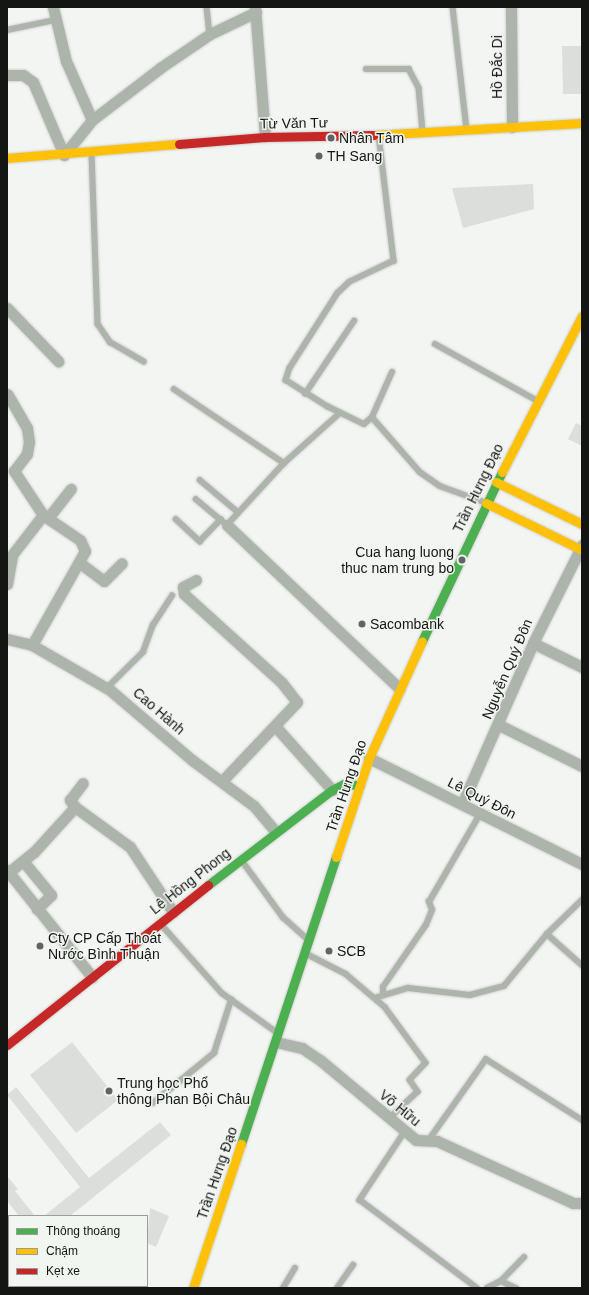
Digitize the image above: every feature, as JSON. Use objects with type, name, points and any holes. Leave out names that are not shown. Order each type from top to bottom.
[{"type":"main road","name":"Từ Văn Tư","points":[[7,158],[92,153],[265,137],[379,136],[582,123]]},
{"type":"main road","name":"Trần Hưng Đạo","points":[[193,1288],[369,758],[496,482],[582,316]]},
{"type":"main road","points":[[496,482],[582,524]]},
{"type":"main road","points":[[486,503],[581,548]]},
{"type":"main road","name":"Lê Hồng Phong","points":[[7,1045],[275,831],[332,790],[344,784],[360,785]]},
{"type":"street","points":[[53,7],[66,61],[92,120]]},
{"type":"street","name":"Hồ Đắc Di","points":[[511,7],[512,127]]},
{"type":"street","points":[[8,75],[23,75],[33,82],[64,155],[92,120],[210,34],[256,10],[265,137]]},
{"type":"street","points":[[7,308],[58,361]]},
{"type":"street","points":[[7,394],[27,428],[30,442],[27,454],[14,471],[46,516],[85,546],[80,563],[54,601],[32,645]]},
{"type":"street","points":[[7,584],[10,553],[71,489]]},
{"type":"street","points":[[224,522],[400,688]]},
{"type":"street","name":"Nguyễn Quý Đôn","points":[[462,804],[499,725],[533,643],[581,548]]},
{"type":"street","points":[[80,563],[104,581],[122,563]]},
{"type":"street","points":[[196,580],[183,587],[184,594],[296,697],[297,702],[222,781]]},
{"type":"street","name":"Cao Hành","points":[[7,639],[32,645],[107,688],[254,806],[275,831]]},
{"type":"street","points":[[533,643],[582,668]]},
{"type":"street","points":[[499,725],[582,766]]},
{"type":"street","points":[[275,726],[332,790]]},
{"type":"street","name":"Lê Quý Đôn","points":[[369,758],[582,864]]},
{"type":"street","points":[[83,783],[70,800],[75,807],[130,847],[173,912]]},
{"type":"street","points":[[75,807],[23,861],[8,871],[12,884],[37,909],[92,977]]},
{"type":"street","points":[[23,861],[51,895],[37,909]]},
{"type":"street","name":"Võ Hữu","points":[[277,1038],[302,1048],[320,1060],[416,1140],[428,1141],[470,1154],[573,1203],[582,1203]]},
{"type":"lane","points":[[207,7],[210,34]]},
{"type":"lane","points":[[453,7],[467,130]]},
{"type":"lane","points":[[7,30],[56,20]]},
{"type":"lane","points":[[366,69],[409,69],[419,88],[423,133]]},
{"type":"lane","points":[[379,136],[394,261],[350,282],[338,293],[286,375],[286,380],[305,394],[364,424],[372,417],[392,372]]},
{"type":"lane","points":[[92,153],[98,324],[110,342],[144,362]]},
{"type":"lane","points":[[305,394],[354,321]]},
{"type":"lane","points":[[435,344],[538,401]]},
{"type":"lane","points":[[174,388],[284,463]]},
{"type":"lane","points":[[176,519],[200,541],[238,512],[284,463],[340,413]]},
{"type":"lane","points":[[372,417],[420,472],[440,486],[486,503]]},
{"type":"lane","points":[[200,480],[238,512]]},
{"type":"lane","points":[[196,499],[224,522]]},
{"type":"lane","points":[[107,688],[143,652],[154,625],[172,596]]},
{"type":"lane","points":[[383,995],[383,987],[426,925],[432,910],[429,902],[480,814]]},
{"type":"lane","points":[[241,858],[283,917],[309,941]]},
{"type":"lane","points":[[375,998],[408,988],[470,995],[504,986],[547,934],[582,900]]},
{"type":"lane","points":[[160,923],[231,1000],[277,1038]]},
{"type":"lane","points":[[547,934],[582,965]]},
{"type":"lane","points":[[305,953],[346,974],[375,998],[426,1063],[410,1080],[418,1092],[389,1119]]},
{"type":"lane","points":[[154,1103],[214,1053],[231,1000]]},
{"type":"lane","points":[[428,1141],[486,1060],[582,1120]]},
{"type":"lane","points":[[405,1132],[360,1200],[477,1288]]},
{"type":"lane","points":[[487,1288],[501,1280],[524,1257]]},
{"type":"lane","points":[[337,1288],[353,1265]]},
{"type":"lane","points":[[283,1288],[295,1268]]},
{"type":"lane","points":[[501,1280],[516,1288]]},
{"type":"building","points":[[562,46],[582,46],[582,94],[563,94]]},
{"type":"building","points":[[533,184],[534,209],[463,228],[452,188]]},
{"type":"building","points":[[576,423],[582,426],[582,446],[568,439]]},
{"type":"building","points":[[72,1042],[118,1100],[76,1133],[30,1075]]},
{"type":"building","points":[[16,1087],[89,1178],[160,1122],[171,1135],[71,1215],[45,1215],[80,1187],[7,1095]]},
{"type":"building","points":[[7,1176],[18,1189],[15,1191],[34,1215],[18,1215],[7,1201]]},
{"type":"building","points":[[150,1208],[169,1216],[156,1247],[148,1243]]},
{"type":"traffic: fast","points":[[422,641],[502,472]]},
{"type":"traffic: fast","points":[[208,885],[332,790],[344,784],[360,785]]},
{"type":"traffic: fast","points":[[241,1144],[336,857]]},
{"type":"traffic: slow","points":[[374,135],[582,123]]},
{"type":"traffic: slow","points":[[7,158],[179,144]]},
{"type":"traffic: slow","points":[[502,472],[582,316]]},
{"type":"traffic: slow","points":[[496,482],[582,524]]},
{"type":"traffic: slow","points":[[486,503],[582,550]]},
{"type":"traffic: slow","points":[[336,857],[369,758],[422,641]]},
{"type":"traffic: slow","points":[[193,1288],[241,1144]]},
{"type":"traffic: jam","points":[[179,144],[265,137],[374,135]]},
{"type":"traffic: jam","points":[[7,1045],[208,885]]},
{"type":"place","name":"Nhân Tâm","points":[[331,138]]},
{"type":"place","name":"TH Sang","points":[[319,156]]},
{"type":"place","name":"Cua hang luong thuc nam trung bo","points":[[462,560]]},
{"type":"place","name":"Sacombank","points":[[362,624]]},
{"type":"place","name":"Cty CP Cấp Thoát Nước Bình Thuận","points":[[40,946]]},
{"type":"place","name":"SCB","points":[[329,951]]},
{"type":"place","name":"Trung học Phổ thông Phan Bội Châu","points":[[109,1091]]}]
